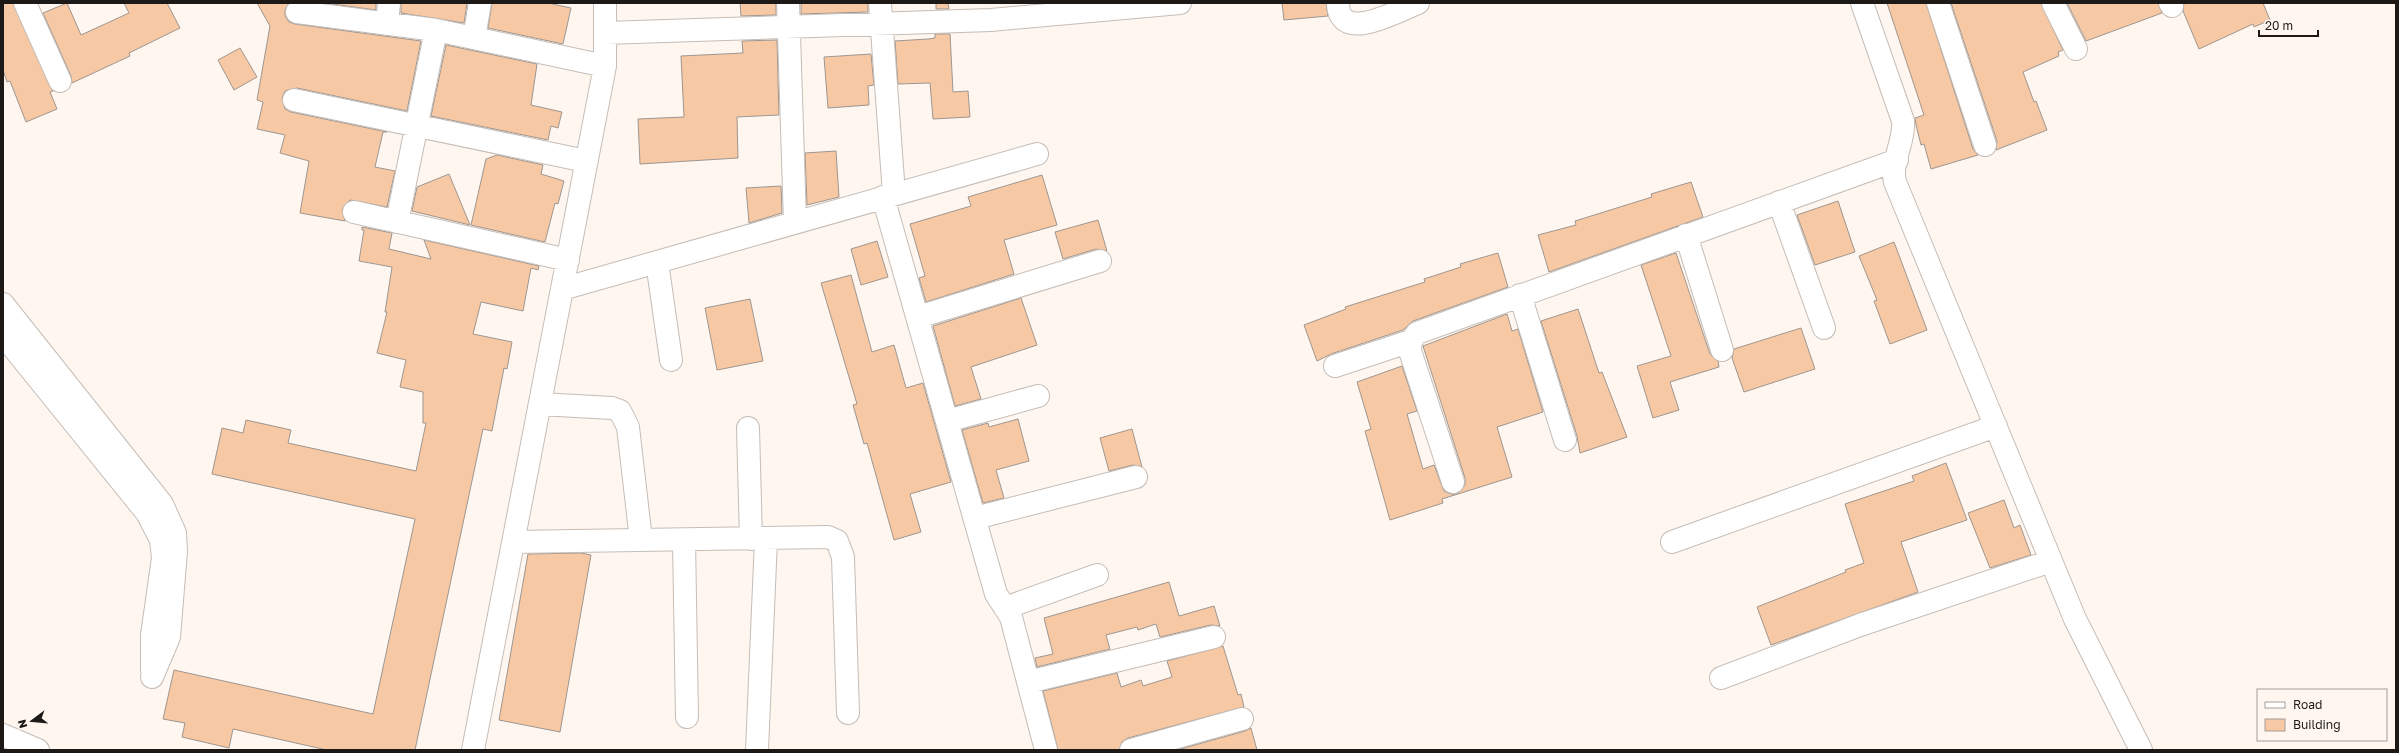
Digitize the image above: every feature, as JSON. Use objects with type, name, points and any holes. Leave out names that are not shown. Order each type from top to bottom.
[{"type":"main road","points":[[474,38],[480,3]]},
{"type":"main road","points":[[473,750],[605,66],[605,3]]},
{"type":"main road","points":[[788,3],[795,222]]},
{"type":"main road","points":[[880,3],[888,196],[918,317],[996,594],[1011,617],[1046,750]]},
{"type":"main road","points":[[605,34],[881,24],[990,11],[1180,3]]},
{"type":"main road","points":[[1338,3],[1338,10],[1344,20],[1352,24],[1363,24],[1418,3]]},
{"type":"main road","points":[[1862,3],[1903,121],[1902,140],[1893,172],[1895,182],[2079,628],[2141,750]]},
{"type":"main road","points":[[1938,3],[1985,145]]},
{"type":"main road","points":[[2053,3],[2076,49]]},
{"type":"main road","points":[[31,5],[60,82]]},
{"type":"main road","points":[[297,12],[388,13],[436,30],[605,66]]},
{"type":"main road","points":[[397,222],[436,30]]},
{"type":"main road","points":[[294,100],[586,161]]},
{"type":"main road","points":[[562,288],[1037,154]]},
{"type":"main road","points":[[1335,366],[1411,341],[1425,329],[1897,160]]},
{"type":"main road","points":[[1779,202],[1824,328]]},
{"type":"main road","points":[[354,212],[568,260]]},
{"type":"main road","points":[[1686,235],[1722,350]]},
{"type":"main road","points":[[918,317],[1100,261]]},
{"type":"main road","points":[[657,262],[671,360]]},
{"type":"main road","points":[[1520,295],[1565,440]]},
{"type":"main road","points":[[3,304],[162,504],[174,533],[170,552],[161,540],[147,513],[3,336]]},
{"type":"main road","points":[[1411,341],[1410,351],[1453,482]]},
{"type":"main road","points":[[947,421],[1038,396]]},
{"type":"main road","points":[[540,404],[612,408],[620,411],[628,427],[641,540]]},
{"type":"main road","points":[[1672,542],[1996,426]]},
{"type":"main road","points":[[748,428],[759,539],[757,750]]},
{"type":"main road","points":[[975,518],[1136,477]]},
{"type":"main road","points":[[513,542],[828,537],[837,541],[841,547],[843,557],[848,713]]},
{"type":"main road","points":[[684,540],[687,717]]},
{"type":"main road","points":[[1721,678],[1860,625],[2051,561]]},
{"type":"main road","points":[[1005,608],[1097,575]]},
{"type":"main road","points":[[1028,682],[1214,637]]},
{"type":"main road","points":[[1131,750],[1242,719]]},
{"type":"main road","points":[[3,735],[38,750]]},
{"type":"building","points":[[3,3],[13,3],[53,91],[50,92],[57,109],[26,122],[10,81],[7,82],[3,70]]},
{"type":"building","points":[[67,3],[81,35],[129,13],[124,3],[167,3],[180,28],[129,53],[130,56],[72,83],[71,76],[43,13]]},
{"type":"building","points":[[257,3],[289,3],[285,10],[285,16],[289,22],[295,24],[421,41],[407,111],[297,88],[285,91],[282,98],[285,109],[291,112],[387,132],[383,132],[375,167],[395,171],[387,207],[350,200],[342,210],[345,221],[300,213],[309,161],[280,153],[285,135],[257,129],[263,102],[257,100],[270,26]]},
{"type":"building","points":[[325,3],[376,3],[376,10]]},
{"type":"building","points":[[401,3],[467,3],[464,23],[401,13]]},
{"type":"building","points":[[492,3],[548,3],[571,8],[563,44],[488,28]]},
{"type":"building","points":[[740,3],[776,3],[776,15],[741,16]]},
{"type":"building","points":[[801,3],[868,3],[868,12],[801,14]]},
{"type":"building","points":[[936,3],[948,3],[949,9],[936,9]]},
{"type":"building","points":[[1282,3],[1326,3],[1328,16],[1284,20]]},
{"type":"building","points":[[1887,3],[1926,3],[1973,149],[1978,155],[1931,169],[1924,144],[1921,145],[1915,118],[1924,115]]},
{"type":"building","points":[[1951,3],[2041,3],[2063,50],[2058,52],[2059,56],[2023,72],[2034,102],[2036,101],[2047,130],[1996,150],[1997,141]]},
{"type":"building","points":[[2067,3],[2158,3],[2162,13],[2086,41]]},
{"type":"building","points":[[2184,3],[2263,3],[2270,20],[2254,27],[2253,24],[2199,49],[2183,11]]},
{"type":"building","points":[[935,34],[950,34],[953,92],[968,91],[970,117],[933,119],[930,83],[898,84],[895,41],[935,38]]},
{"type":"building","points":[[777,40],[779,115],[737,117],[738,158],[640,164],[638,119],[684,117],[681,56],[743,53],[742,41]]},
{"type":"building","points":[[446,45],[537,64],[531,105],[562,112],[558,128],[551,126],[548,140],[431,116]]},
{"type":"building","points":[[240,48],[257,77],[234,90],[218,60]]},
{"type":"building","points":[[871,54],[874,85],[868,86],[869,105],[828,108],[824,57]]},
{"type":"building","points":[[836,151],[839,197],[807,205],[805,153]]},
{"type":"building","points":[[497,155],[543,165],[541,174],[564,181],[558,204],[555,203],[545,242],[471,225],[486,159]]},
{"type":"building","points":[[449,174],[470,225],[412,211],[417,187]]},
{"type":"building","points":[[1042,175],[1057,225],[1004,240],[1014,274],[926,302],[919,278],[925,276],[910,224],[971,206],[968,197]]},
{"type":"building","points":[[1691,182],[1703,217],[1549,272],[1538,235],[1576,225],[1575,221],[1652,197],[1651,194]]},
{"type":"building","points":[[781,186],[782,213],[749,223],[746,188]]},
{"type":"building","points":[[1838,201],[1855,252],[1815,265],[1797,215]]},
{"type":"building","points":[[1098,220],[1107,251],[1096,249],[1063,259],[1055,232]]},
{"type":"building","points":[[362,227],[392,233],[389,249],[431,259],[424,240],[539,266],[538,270],[531,268],[523,311],[481,302],[473,334],[512,342],[507,369],[504,368],[492,431],[483,429],[415,750],[327,750],[233,729],[229,748],[182,737],[185,723],[163,719],[174,670],[373,714],[415,519],[212,474],[222,428],[243,433],[246,420],[291,430],[288,443],[416,471],[426,423],[423,423],[423,392],[400,387],[406,360],[377,353],[387,312],[385,312],[392,267],[359,261],[364,230],[362,230]]},
{"type":"building","points":[[877,241],[888,277],[861,285],[851,249]]},
{"type":"building","points":[[1894,242],[1927,330],[1890,344],[1874,301],[1877,300],[1859,256]]},
{"type":"building","points":[[1498,253],[1508,287],[1413,321],[1403,330],[1331,354],[1317,361],[1304,325],[1346,309],[1345,307],[1425,282],[1424,279],[1461,267],[1460,264]]},
{"type":"building","points":[[1676,253],[1710,354],[1718,361],[1719,367],[1670,382],[1679,410],[1653,418],[1637,366],[1671,356],[1641,265]]},
{"type":"building","points":[[851,275],[872,352],[894,345],[906,388],[923,383],[951,482],[910,494],[921,532],[894,540],[867,443],[864,444],[853,405],[857,404],[821,283]]},
{"type":"building","points":[[1021,298],[1037,345],[971,367],[981,399],[955,406],[933,326]]},
{"type":"building","points":[[750,299],[763,361],[717,370],[705,308]]},
{"type":"building","points":[[1578,309],[1599,373],[1602,372],[1627,437],[1580,453],[1577,436],[1541,321]]},
{"type":"building","points":[[1507,314],[1512,331],[1518,329],[1543,412],[1497,427],[1512,477],[1442,499],[1443,503],[1390,520],[1365,431],[1371,429],[1357,382],[1402,366],[1417,411],[1407,414],[1423,469],[1434,465],[1444,491],[1451,494],[1457,494],[1465,485],[1465,478],[1423,346]]},
{"type":"building","points":[[1801,328],[1815,369],[1744,392],[1732,358],[1734,349]]},
{"type":"building","points":[[1018,419],[1029,461],[996,470],[1004,498],[983,503],[962,430],[988,423],[989,427]]},
{"type":"building","points":[[1132,429],[1142,467],[1133,465],[1109,471],[1100,438]]},
{"type":"building","points":[[1946,463],[1967,520],[1901,542],[1918,592],[1771,645],[1757,607],[1846,572],[1845,570],[1864,563],[1845,504],[1914,481],[1912,476]]},
{"type":"building","points":[[2004,500],[2014,528],[2020,525],[2031,555],[1990,568],[1968,513]]},
{"type":"building","points":[[581,553],[591,555],[560,732],[499,720],[528,554]]},
{"type":"building","points":[[1169,582],[1179,616],[1214,606],[1220,626],[1211,625],[1160,637],[1156,624],[1138,630],[1137,627],[1106,635],[1110,649],[1037,667],[1035,658],[1053,654],[1044,618]]},
{"type":"building","points":[[1223,646],[1238,695],[1241,694],[1244,707],[1128,738],[1122,742],[1119,750],[1058,750],[1043,691],[1117,673],[1121,687],[1141,680],[1143,686],[1172,677],[1167,661]]},
{"type":"building","points":[[1251,728],[1257,750],[1177,750],[1245,731]]}]
